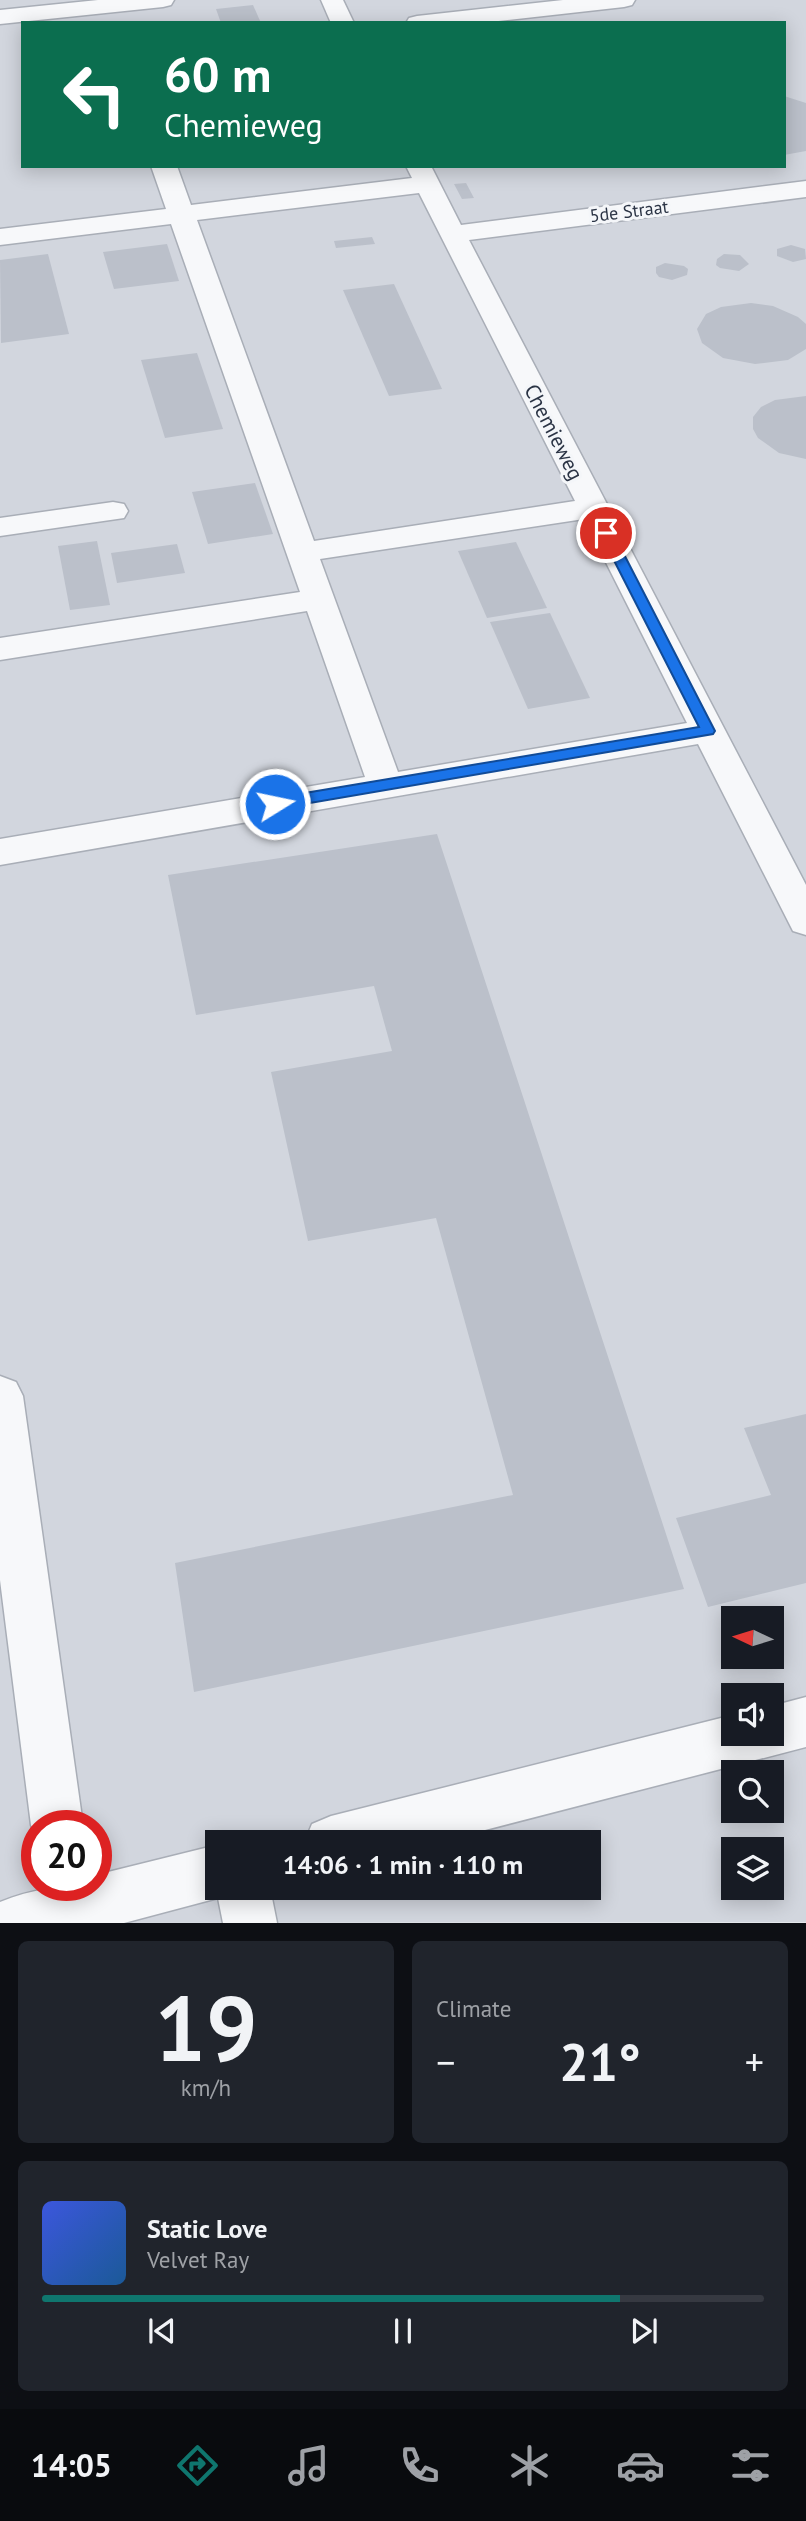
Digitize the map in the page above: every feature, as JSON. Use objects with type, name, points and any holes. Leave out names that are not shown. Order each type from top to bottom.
[{"type":"lane","points":[[0,17],[107,10],[163,0]]},
{"type":"lane","points":[[332,0],[342,21]]},
{"type":"lane","points":[[435,21],[624,0]]},
{"type":"lane","points":[[165,168],[385,784]]},
{"type":"lane","points":[[0,237],[181,215],[422,175]]},
{"type":"lane","name":"Chemieweg","points":[[422,175],[806,921]]},
{"type":"lane","name":"5de Straat","points":[[453,234],[806,188]]},
{"type":"lane","points":[[302,552],[593,508]]},
{"type":"lane","points":[[0,527],[113,511]]},
{"type":"lane","points":[[0,649],[319,599]]},
{"type":"lane","points":[[0,852],[385,784],[708,731]]},
{"type":"lane","points":[[0,1396],[55,1810]]},
{"type":"lane","points":[[784,1728],[806,1722]]},
{"type":"lane","points":[[382,1830],[721,1744]]},
{"type":"lane","points":[[112,1889],[205,1873]]},
{"type":"lane","points":[[245,1900],[250,1923]]},
{"type":"lane","points":[[15,1923],[58,1901]]},
{"type":"shaded area","points":[[0,0],[806,0],[806,1922],[0,1923]]},
{"type":"building","points":[[253,5],[260,21],[220,21],[216,9]]},
{"type":"building","points":[[786,97],[806,103],[806,151],[786,155]]},
{"type":"building","points":[[466,183],[474,198],[462,199],[454,184]]},
{"type":"building","points":[[372,237],[375,244],[336,248],[334,241]]},
{"type":"building","points":[[167,244],[179,281],[114,289],[103,252]]},
{"type":"building","points":[[791,245],[805,249],[806,259],[793,262],[777,256],[777,249]]},
{"type":"building","points":[[48,254],[69,334],[1,343],[0,260]]},
{"type":"building","points":[[724,254],[740,255],[749,264],[739,271],[720,268],[716,265],[717,259]]},
{"type":"building","points":[[665,263],[684,266],[688,269],[687,275],[672,280],[659,277],[656,267]]},
{"type":"building","points":[[394,284],[442,389],[389,396],[343,290]]},
{"type":"building","points":[[751,303],[773,306],[798,317],[806,324],[806,349],[788,360],[755,364],[723,358],[702,343],[697,329],[706,314],[721,307]]},
{"type":"building","points":[[197,353],[223,429],[165,438],[141,360]]},
{"type":"building","points":[[806,396],[806,459],[779,453],[758,438],[753,429],[753,417],[761,407],[775,400]]},
{"type":"building","points":[[255,483],[273,534],[208,544],[192,492]]},
{"type":"building","points":[[97,541],[110,605],[70,610],[58,546]]},
{"type":"building","points":[[516,542],[547,608],[487,618],[458,551]]},
{"type":"building","points":[[177,544],[185,573],[117,583],[111,553]]},
{"type":"building","points":[[550,613],[590,698],[528,709],[490,622]]},
{"type":"building","points":[[437,834],[684,1589],[194,1692],[175,1563],[513,1495],[436,1218],[308,1241],[271,1072],[392,1051],[374,986],[196,1015],[168,875]]},
{"type":"building","points":[[806,1414],[806,1583],[708,1607],[676,1518],[771,1495],[744,1428]]},
{"type":"route","points":[[275,804],[708,731],[606,533]]}]
